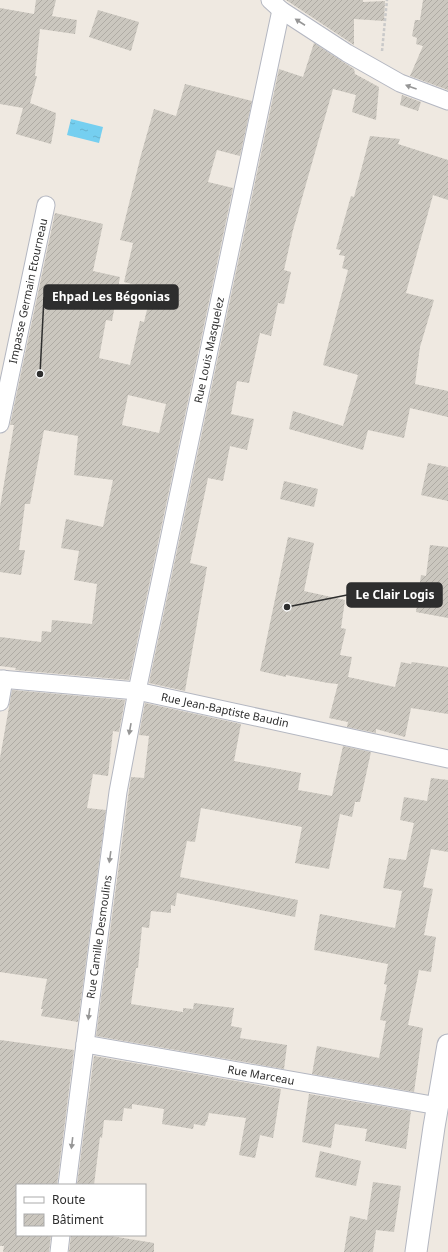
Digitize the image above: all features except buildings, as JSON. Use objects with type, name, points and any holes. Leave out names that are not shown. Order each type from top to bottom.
[{"type":"street","points":[[276,5],[347,53],[380,72],[400,83],[448,101]]},
{"type":"street","name":"Rue Louis Masquelez","points":[[137,691],[276,5]]},
{"type":"street","name":"Impasse Germain Etourneau","points":[[0,424],[46,205]]},
{"type":"street","points":[[0,702],[2,679]]},
{"type":"street","name":"Rue Jean-Baptiste Baudin","points":[[2,679],[137,691],[448,759]]},
{"type":"street","name":"Rue Camille Desmoulins","points":[[67,1184],[84,1044],[118,792],[137,691]]},
{"type":"street","name":"Rue Marceau","points":[[84,1044],[438,1106]]},
{"type":"street","points":[[416,1252],[448,1044]]},
{"type":"street","points":[[59,1252],[61,1236]]},
{"type":"path","points":[[380,72],[387,0]]},
{"type":"water","points":[[71,119],[103,127],[99,143],[67,135]]},
{"type":"place","name":"Ehpad Les Bégonias","points":[[40,374]]},
{"type":"place","name":"Le Clair Logis","points":[[287,607]]}]
